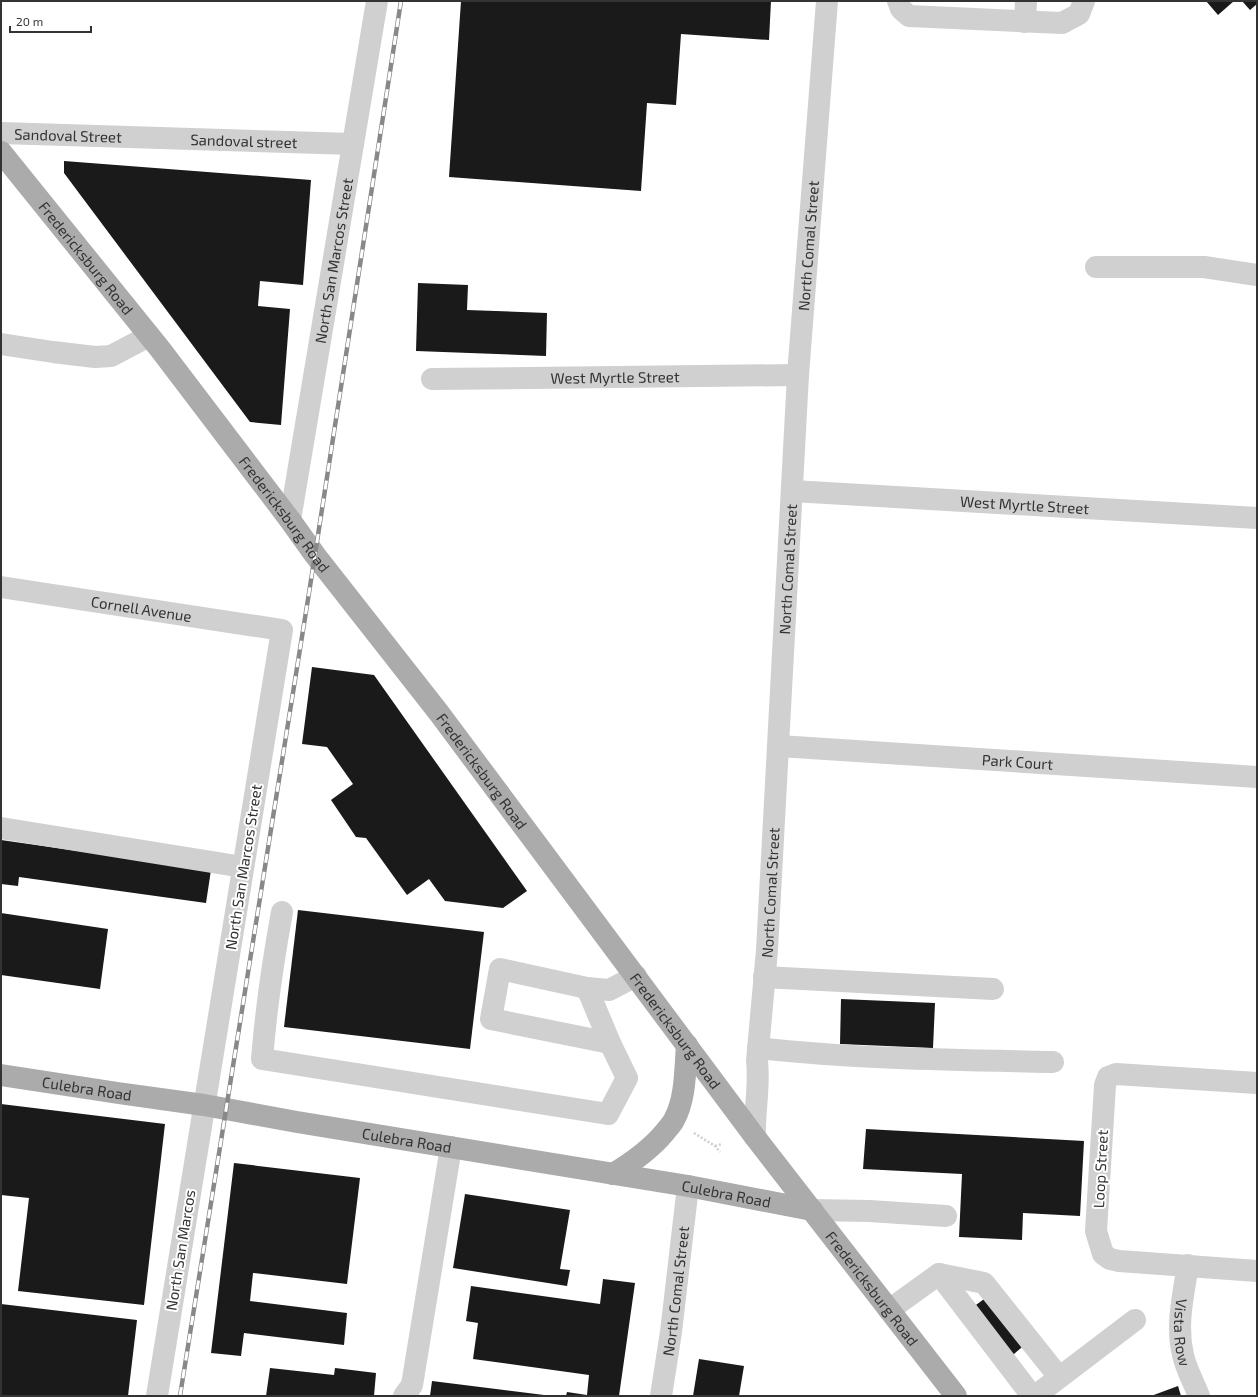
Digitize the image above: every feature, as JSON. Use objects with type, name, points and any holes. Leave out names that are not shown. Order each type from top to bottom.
[{"type":"main road","name":"Fredericksburg Road","points":[[1,152],[149,336],[290,520],[314,555],[439,713],[755,1137],[956,1396]]},
{"type":"main road","points":[[613,1174],[638,1158],[658,1141],[674,1120],[680,1104],[684,1081],[687,1045]]},
{"type":"main road","name":"Culebra Road","points":[[1,1075],[204,1105],[297,1122],[688,1186],[812,1210]]},
{"type":"street","name":"North San Marcos Street","points":[[290,520],[377,1]]},
{"type":"street","name":"North Comal Street","points":[[755,1137],[759,1074],[757,1060],[764,977],[778,746],[798,375],[827,1]]},
{"type":"street","points":[[898,1],[900,9],[909,16],[1026,11],[1062,23],[1079,14],[1084,1]]},
{"type":"street","name":"Sandoval Street","points":[[1,133],[134,136]]},
{"type":"street","name":"Sandoval street","points":[[134,136],[354,144]]},
{"type":"street","points":[[1096,267],[1204,267],[1257,275]]},
{"type":"street","points":[[1,344],[95,357],[111,356],[149,336]]},
{"type":"street","name":"West Myrtle Street","points":[[432,379],[798,375]]},
{"type":"street","name":"West Myrtle Street","points":[[792,491],[1257,518]]},
{"type":"street","name":"Cornell Avenue","points":[[1,587],[282,630]]},
{"type":"street","name":"North San Marcos Street","points":[[204,1105],[282,630]]},
{"type":"street","name":"Park Court","points":[[778,746],[1257,777]]},
{"type":"street","points":[[1,828],[243,867]]},
{"type":"street","points":[[282,912],[273,958],[262,1059],[608,1114],[627,1078],[586,988]]},
{"type":"street","points":[[610,1043],[491,1019],[500,968],[586,988],[609,990],[636,976]]},
{"type":"street","points":[[764,977],[992,989]]},
{"type":"street","points":[[758,1048],[792,1052],[927,1060],[1053,1062]]},
{"type":"street","name":"Loop Street","points":[[1257,1083],[1116,1074],[1108,1077],[1105,1085],[1096,1231],[1103,1254],[1110,1259],[1118,1261],[1257,1271]]},
{"type":"street","name":"North San Marcos","points":[[156,1396],[204,1105]]},
{"type":"street","points":[[404,1396],[412,1384],[451,1147]]},
{"type":"street","name":"North Comal Street","points":[[661,1396],[671,1332],[688,1186]]},
{"type":"street","points":[[812,1210],[869,1211],[946,1216]]},
{"type":"street","name":"Vista Row","points":[[1188,1265],[1181,1303],[1179,1325],[1183,1356],[1199,1396]]},
{"type":"street","points":[[889,1310],[938,1274],[984,1283],[1051,1388],[1135,1320]]},
{"type":"street","points":[[938,1274],[1032,1396]]},
{"type":"path","points":[[691,1131],[715,1146],[720,1152]]},
{"type":"path","points":[[715,1146],[722,1144]]},
{"type":"building","points":[[461,1],[771,1],[769,40],[681,34],[676,105],[647,103],[641,191],[449,177]]},
{"type":"building","points":[[1206,1],[1234,1],[1218,15]]},
{"type":"building","points":[[1242,1],[1257,1],[1257,4],[1250,10]]},
{"type":"building","points":[[64,161],[311,180],[303,285],[260,281],[258,306],[290,309],[281,425],[250,422],[64,173]]},
{"type":"building","points":[[418,283],[468,285],[467,310],[547,313],[546,356],[416,351]]},
{"type":"building","points":[[312,667],[374,675],[527,891],[503,908],[445,901],[429,879],[407,895],[366,838],[356,837],[331,800],[353,784],[327,747],[302,744]]},
{"type":"building","points":[[1,840],[211,870],[206,903],[19,877],[18,886],[1,884]]},
{"type":"building","points":[[298,910],[484,932],[470,1049],[284,1027]]},
{"type":"building","points":[[1,913],[108,929],[100,989],[1,975]]},
{"type":"building","points":[[841,999],[935,1003],[933,1048],[840,1044]]},
{"type":"building","points":[[1,1104],[165,1124],[144,1305],[18,1291],[29,1198],[1,1195]]},
{"type":"building","points":[[866,1129],[1084,1141],[1080,1216],[1023,1213],[1022,1240],[959,1237],[962,1174],[863,1169]]},
{"type":"building","points":[[234,1163],[360,1178],[347,1284],[253,1273],[250,1301],[347,1313],[344,1345],[244,1333],[241,1356],[211,1353]]},
{"type":"building","points":[[465,1194],[570,1210],[560,1269],[570,1270],[567,1286],[453,1268]]},
{"type":"building","points":[[603,1279],[635,1283],[619,1396],[566,1396],[567,1392],[587,1395],[589,1375],[473,1359],[478,1323],[466,1321],[471,1286],[600,1304]]},
{"type":"building","points":[[991,1294],[1028,1342],[1007,1360],[969,1310]]},
{"type":"building","points":[[1,1304],[137,1320],[128,1396],[1,1396]]},
{"type":"building","points":[[699,1359],[744,1366],[739,1396],[693,1396]]},
{"type":"building","points":[[270,1368],[334,1375],[335,1368],[376,1373],[374,1396],[266,1396]]},
{"type":"building","points":[[432,1381],[544,1395],[544,1396],[430,1396]]},
{"type":"building","points":[[1178,1386],[1181,1396],[1151,1396]]},
{"type":"railway","points":[[180,1396],[309,593],[401,1]]}]
